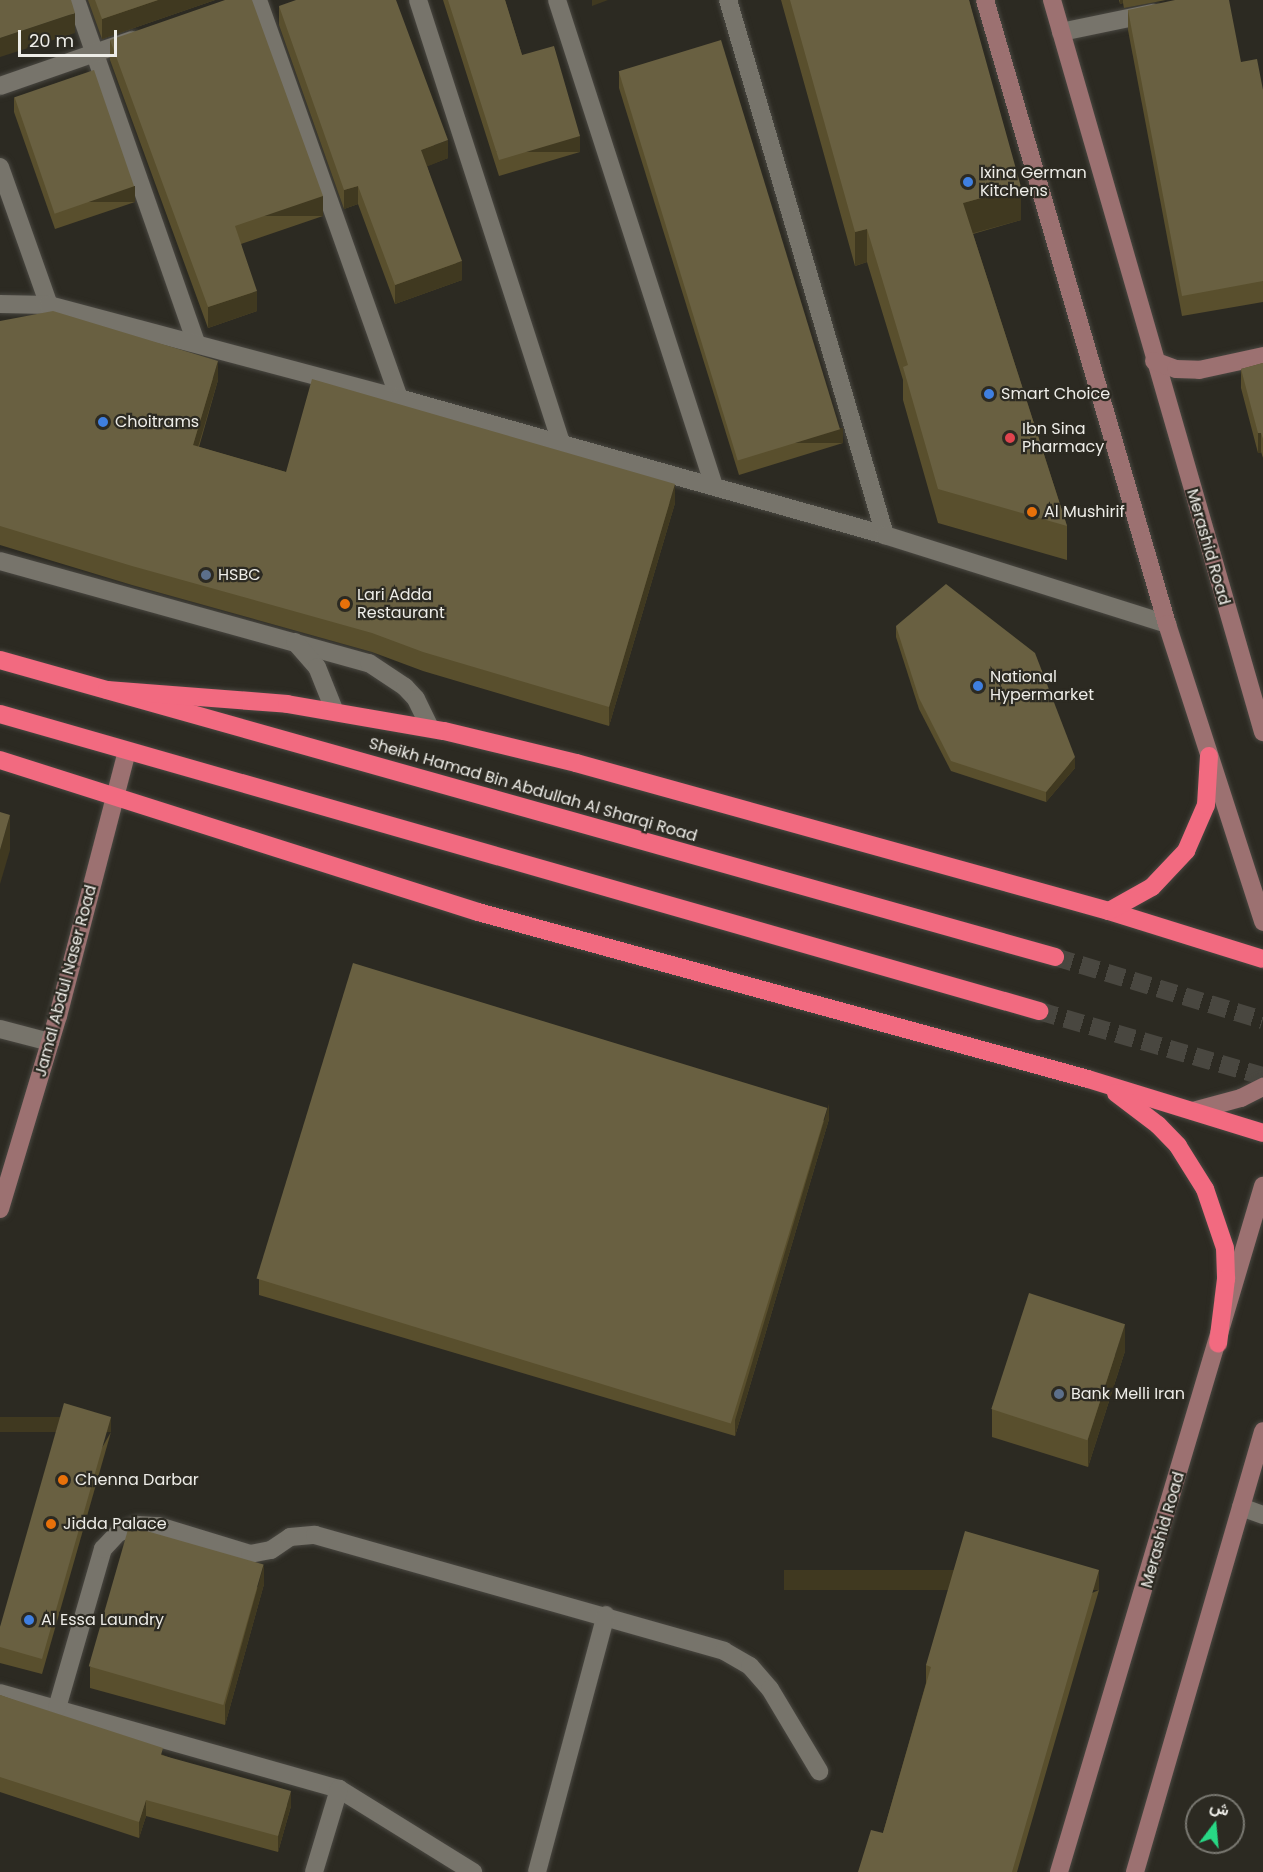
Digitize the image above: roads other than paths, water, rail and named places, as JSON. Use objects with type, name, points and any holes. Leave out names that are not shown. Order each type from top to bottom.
[{"type":"highway","name":"Sheikh Hamad Bin Abdullah Al Sharqi Road","points":[[0,660],[1054,957]]},
{"type":"highway","points":[[107,690],[197,695],[335,712],[430,728],[576,763],[1108,911],[1263,959]]},
{"type":"highway","points":[[0,714],[1039,1011]]},
{"type":"highway","points":[[1108,911],[1152,887],[1186,851],[1206,805],[1209,756]]},
{"type":"highway","points":[[0,760],[115,799],[478,912],[1088,1079],[1263,1133]]},
{"type":"highway","points":[[1088,1079],[1113,1091],[1158,1125],[1178,1146],[1205,1189],[1225,1248],[1226,1279],[1218,1344]]},
{"type":"main road","points":[[986,0],[1167,624],[1263,922]]},
{"type":"main road","name":"Merashid Road","points":[[1052,0],[1154,361],[1263,732]]},
{"type":"main road","points":[[1154,361],[1176,369],[1199,370],[1263,356]]},
{"type":"main road","name":"Jamal Abdul Naser Road","points":[[0,1209],[50,1042],[127,752]]},
{"type":"main road","points":[[1193,1111],[1241,1098],[1263,1087]]},
{"type":"main road","name":"Merashid Road","points":[[1059,1872],[1151,1572],[1263,1186]]},
{"type":"main road","points":[[1135,1872],[1263,1431]]},
{"type":"street","points":[[76,0],[196,343]]},
{"type":"street","points":[[258,0],[399,398]]},
{"type":"street","points":[[418,0],[562,445]]},
{"type":"street","points":[[557,0],[714,486]]},
{"type":"street","points":[[728,0],[885,534]]},
{"type":"street","points":[[1061,32],[1175,9]]},
{"type":"street","points":[[0,86],[149,34]]},
{"type":"street","points":[[0,167],[48,305]]},
{"type":"street","points":[[0,304],[48,305],[399,398],[885,534],[1167,624]]},
{"type":"street","points":[[0,561],[334,651],[389,673],[416,699],[430,728]]},
{"type":"street","points":[[294,641],[317,667],[335,712]]},
{"type":"street","points":[[0,1029],[50,1042]]},
{"type":"street","points":[[1241,1508],[1263,1515]]},
{"type":"street","points":[[57,1708],[103,1549],[118,1533],[137,1525],[159,1526],[250,1554],[271,1550],[290,1537],[315,1535],[606,1615],[724,1651],[750,1666],[770,1689],[819,1772]]},
{"type":"street","points":[[537,1872],[606,1615]]},
{"type":"street","points":[[0,1693],[339,1789],[473,1872]]},
{"type":"street","points":[[314,1872],[339,1789]]},
{"type":"tunnel","points":[[1055,957],[1263,1020]]},
{"type":"tunnel","points":[[1039,1011],[1263,1076]]},
{"type":"place","name":"Ixina German Kitchens","points":[[968,182]]},
{"type":"place","name":"Smart Choice","points":[[989,394]]},
{"type":"place","name":"Choitrams","points":[[103,422]]},
{"type":"place","name":"Ibn Sina Pharmacy","points":[[1010,438]]},
{"type":"place","name":"Al Mushirif","points":[[1032,512]]},
{"type":"place","name":"HSBC","points":[[206,575]]},
{"type":"place","name":"Lari Adda Restaurant","points":[[345,604]]},
{"type":"place","name":"National Hypermarket","points":[[978,686]]},
{"type":"place","name":"Bank Melli Iran","points":[[1059,1394]]},
{"type":"place","name":"Chenna Darbar","points":[[63,1480]]},
{"type":"place","name":"Jidda Palace","points":[[51,1524]]},
{"type":"place","name":"Al Essa Laundry","points":[[29,1620]]}]
